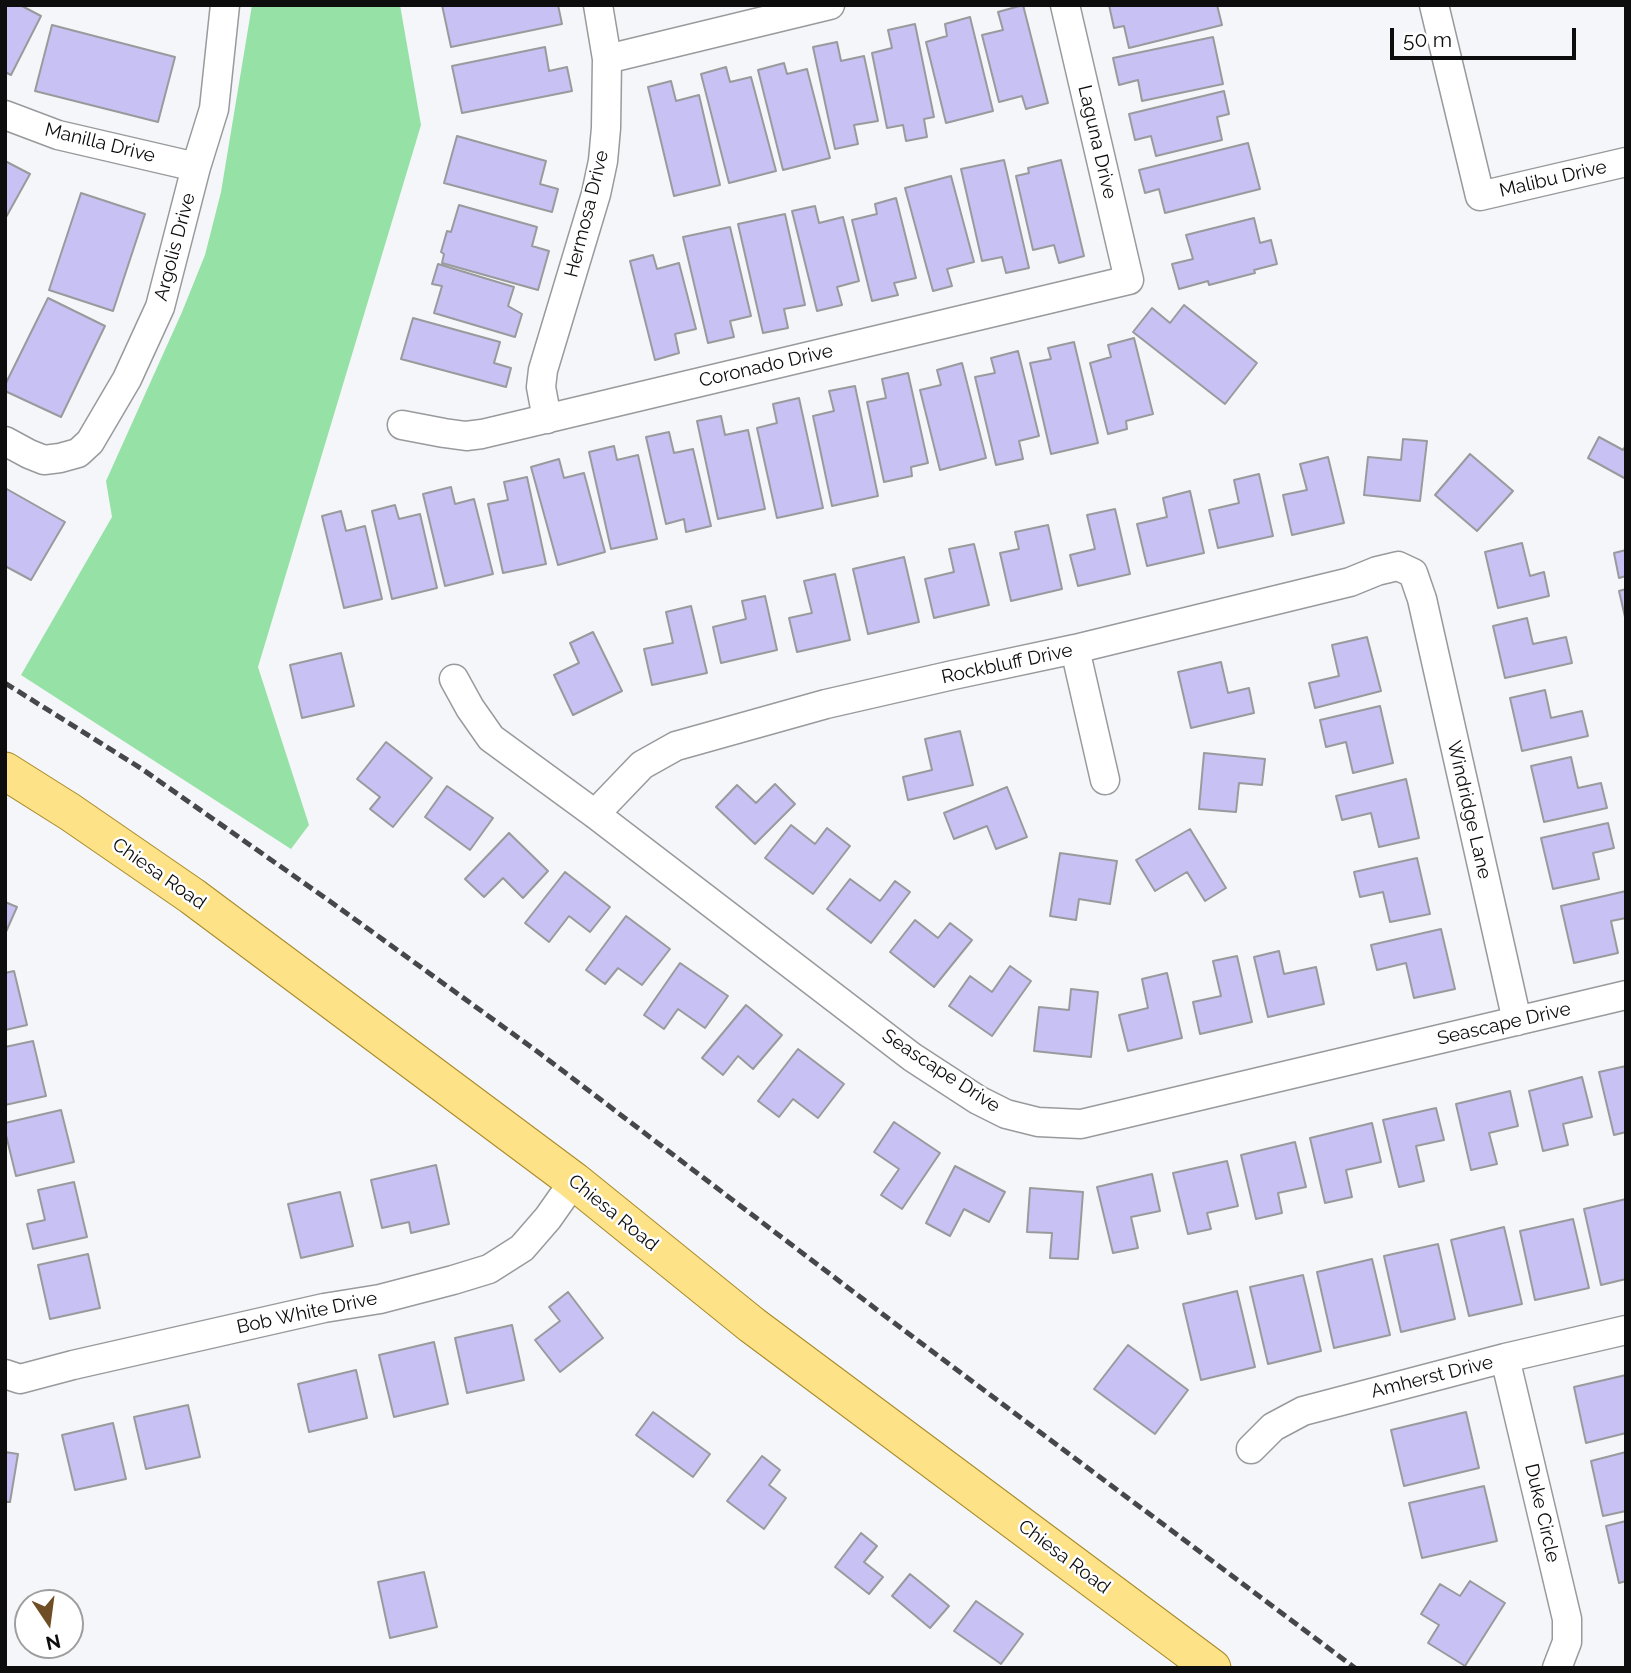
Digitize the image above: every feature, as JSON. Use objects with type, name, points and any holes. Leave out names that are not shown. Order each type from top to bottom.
[{"type":"main road","name":"Chiesa Road","points":[[5,771],[192,896],[574,1181],[752,1325],[1212,1668]]},
{"type":"street","name":"Argolis Drive","points":[[5,441],[44,460],[78,453],[90,442],[127,379],[160,307],[196,167],[214,109],[225,5]]},
{"type":"street","name":"Hermosa Drive","points":[[547,419],[541,387],[543,370],[596,194],[603,161],[607,59],[598,5]]},
{"type":"street","points":[[607,59],[830,5]]},
{"type":"street","name":"Laguna Drive","points":[[1065,5],[1129,280]]},
{"type":"street","name":"Malibu Drive","points":[[1434,5],[1480,196],[1626,162]]},
{"type":"street","name":"Manilla Drive","points":[[5,115],[58,135],[196,167]]},
{"type":"street","name":"Coronado Drive","points":[[402,425],[466,436],[482,434],[1129,280]]},
{"type":"street","name":"Rockbluff Drive","points":[[595,814],[642,765],[676,746],[826,704],[1075,649],[1339,585],[1398,566],[1413,573],[1422,599]]},
{"type":"street","name":"Windridge Lane","points":[[1422,599],[1517,1021]]},
{"type":"street","points":[[1075,649],[1105,780]]},
{"type":"street","name":"Seascape Drive","points":[[454,679],[491,738],[595,814],[912,1057],[978,1100],[1006,1114],[1038,1122],[1081,1124],[1626,995]]},
{"type":"street","name":"Bob White Drive","points":[[5,1374],[20,1379],[298,1314],[380,1298],[489,1269],[522,1248],[548,1218],[574,1181]]},
{"type":"street","name":"Amherst Drive","points":[[1251,1449],[1273,1427],[1303,1411],[1505,1358],[1626,1330]]},
{"type":"street","name":"Duke Circle","points":[[1505,1358],[1567,1619],[1567,1642],[1557,1668]]},
{"type":"green space","points":[[252,5],[400,5],[421,125],[258,667],[309,825],[291,849],[21,675],[112,517],[106,481],[205,255],[221,192]]},
{"type":"building","points":[[5,5],[20,5],[41,16],[11,75],[5,72]]},
{"type":"building","points":[[442,5],[558,5],[562,24],[451,47]]},
{"type":"building","points":[[1023,5],[1048,103],[1026,109],[1022,96],[999,102],[982,35],[1003,30],[998,12]]},
{"type":"building","points":[[1109,5],[1217,5],[1222,25],[1129,48],[1124,26],[1114,28]]},
{"type":"building","points":[[970,17],[993,111],[946,123],[926,42],[947,36],[945,24]]},
{"type":"building","points":[[915,24],[934,117],[924,119],[927,137],[906,141],[903,125],[887,128],[872,53],[892,48],[888,30]]},
{"type":"building","points":[[52,25],[175,57],[158,122],[35,91]]},
{"type":"building","points":[[1213,37],[1223,84],[1142,101],[1138,80],[1119,85],[1113,58]]},
{"type":"building","points":[[837,42],[841,61],[864,56],[878,121],[854,125],[858,144],[835,149],[813,47]]},
{"type":"building","points":[[545,47],[549,71],[567,67],[572,91],[462,113],[452,66]]},
{"type":"building","points":[[784,63],[787,74],[807,69],[830,158],[783,170],[758,70]]},
{"type":"building","points":[[726,67],[730,82],[751,77],[776,171],[729,183],[701,74]]},
{"type":"building","points":[[671,81],[676,101],[699,95],[720,185],[674,196],[648,87]]},
{"type":"building","points":[[1224,91],[1229,114],[1217,117],[1222,140],[1156,156],[1151,136],[1135,140],[1129,114]]},
{"type":"building","points":[[457,136],[546,161],[540,184],[558,189],[552,212],[444,183]]},
{"type":"building","points":[[1248,143],[1260,189],[1165,213],[1159,189],[1145,193],[1139,170]]},
{"type":"building","points":[[1004,160],[1029,268],[1006,273],[1002,257],[982,261],[961,169]]},
{"type":"building","points":[[1061,160],[1084,256],[1059,263],[1054,245],[1033,250],[1016,176],[1029,173],[1028,168]]},
{"type":"building","points":[[5,161],[30,174],[5,219]]},
{"type":"building","points":[[951,176],[974,262],[947,269],[952,286],[933,291],[905,188]]},
{"type":"building","points":[[81,193],[145,214],[113,311],[49,290]]},
{"type":"building","points":[[896,198],[916,278],[894,283],[898,295],[872,301],[852,220],[877,214],[875,204]]},
{"type":"building","points":[[459,205],[537,227],[532,246],[549,251],[538,290],[442,263],[444,254],[441,252],[447,231],[451,232]]},
{"type":"building","points":[[815,206],[819,223],[843,217],[859,281],[837,287],[842,305],[817,311],[792,211]]},
{"type":"building","points":[[785,214],[805,305],[784,309],[788,328],[763,333],[738,224]]},
{"type":"building","points":[[1254,218],[1260,243],[1271,240],[1277,264],[1254,270],[1255,273],[1209,285],[1208,281],[1179,289],[1172,264],[1193,259],[1186,235]]},
{"type":"building","points":[[730,227],[751,316],[730,321],[734,337],[708,343],[683,237]]},
{"type":"building","points":[[653,255],[657,269],[679,263],[696,329],[675,334],[679,353],[655,360],[630,261]]},
{"type":"building","points":[[438,264],[514,287],[508,306],[522,314],[515,337],[434,313],[442,286],[432,284]]},
{"type":"building","points":[[48,298],[105,326],[61,417],[5,391],[5,385]]},
{"type":"building","points":[[1184,305],[1257,363],[1225,404],[1133,332],[1152,308],[1170,323]]},
{"type":"building","points":[[413,318],[500,342],[494,363],[511,368],[506,387],[401,359]]},
{"type":"building","points":[[1134,338],[1153,414],[1126,421],[1127,429],[1108,434],[1090,363],[1111,357],[1108,345]]},
{"type":"building","points":[[1074,342],[1098,443],[1051,454],[1030,363],[1051,359],[1048,348]]},
{"type":"building","points":[[1018,351],[1039,436],[1019,441],[1023,459],[996,465],[975,377],[995,373],[991,358]]},
{"type":"building","points":[[962,363],[986,458],[940,470],[920,390],[941,385],[937,370]]},
{"type":"building","points":[[908,373],[928,463],[911,467],[912,476],[884,482],[867,402],[886,398],[882,379]]},
{"type":"building","points":[[855,386],[878,496],[832,506],[813,416],[834,411],[829,391]]},
{"type":"building","points":[[799,398],[823,508],[777,518],[757,428],[777,423],[773,404]]},
{"type":"building","points":[[721,416],[725,435],[748,430],[765,509],[718,519],[697,421]]},
{"type":"building","points":[[669,432],[674,453],[693,449],[711,526],[686,532],[684,519],[666,524],[646,437]]},
{"type":"building","points":[[1599,437],[1623,450],[1626,445],[1626,479],[1588,458]]},
{"type":"building","points":[[1403,439],[1427,441],[1420,501],[1364,495],[1368,457],[1401,460]]},
{"type":"building","points":[[614,446],[617,460],[638,455],[657,539],[611,549],[589,452]]},
{"type":"building","points":[[1470,454],[1513,491],[1477,531],[1435,495]]},
{"type":"building","points":[[1328,457],[1344,523],[1292,535],[1283,495],[1307,490],[1300,464]]},
{"type":"building","points":[[559,459],[564,478],[584,473],[605,552],[558,565],[531,467]]},
{"type":"building","points":[[1259,474],[1273,536],[1218,548],[1209,510],[1239,503],[1234,480]]},
{"type":"building","points":[[527,477],[546,564],[503,573],[488,504],[508,500],[504,482]]},
{"type":"building","points":[[451,487],[455,504],[474,499],[493,574],[445,586],[423,494]]},
{"type":"building","points":[[5,488],[65,522],[31,580],[5,566]]},
{"type":"building","points":[[1190,491],[1204,553],[1147,566],[1137,524],[1167,517],[1163,498]]},
{"type":"building","points":[[395,505],[399,519],[420,514],[437,588],[392,599],[372,511]]},
{"type":"building","points":[[1115,509],[1130,574],[1078,586],[1070,555],[1095,549],[1087,515]]},
{"type":"building","points":[[341,511],[346,531],[365,526],[382,599],[344,608],[322,516]]},
{"type":"building","points":[[1048,525],[1062,589],[1011,601],[1000,553],[1019,549],[1015,532]]},
{"type":"building","points":[[1522,543],[1530,576],[1544,572],[1549,596],[1498,608],[1485,552]]},
{"type":"building","points":[[974,544],[989,605],[934,618],[925,579],[954,572],[949,549]]},
{"type":"building","points":[[1626,550],[1626,576],[1619,578],[1614,553]]},
{"type":"building","points":[[904,557],[919,622],[868,634],[853,569]]},
{"type":"building","points":[[835,574],[850,640],[797,652],[789,618],[812,613],[804,581]]},
{"type":"building","points":[[1626,589],[1626,616],[1625,617],[1619,591]]},
{"type":"building","points":[[765,596],[777,650],[721,663],[713,627],[746,619],[742,601]]},
{"type":"building","points":[[691,606],[707,673],[652,685],[644,649],[673,643],[666,612]]},
{"type":"building","points":[[1527,618],[1533,644],[1566,637],[1572,663],[1505,678],[1493,626]]},
{"type":"building","points":[[593,632],[622,691],[573,715],[554,675],[579,663],[570,643]]},
{"type":"building","points":[[1367,637],[1381,691],[1315,708],[1309,683],[1339,676],[1332,645]]},
{"type":"building","points":[[341,653],[354,706],[302,718],[290,665]]},
{"type":"building","points":[[1221,662],[1228,693],[1249,688],[1254,713],[1191,728],[1178,672]]},
{"type":"building","points":[[1545,690],[1551,718],[1582,711],[1588,736],[1522,751],[1510,698]]},
{"type":"building","points":[[1380,706],[1393,763],[1353,773],[1346,742],[1326,747],[1320,720]]},
{"type":"building","points":[[960,731],[973,785],[908,800],[903,777],[932,770],[925,739]]},
{"type":"building","points":[[386,742],[432,778],[393,827],[370,809],[380,797],[357,779]]},
{"type":"building","points":[[1204,753],[1265,759],[1262,785],[1239,783],[1236,812],[1199,809]]},
{"type":"building","points":[[1571,757],[1578,788],[1601,783],[1607,808],[1544,822],[1531,766]]},
{"type":"building","points":[[1406,779],[1419,838],[1379,847],[1371,813],[1342,820],[1336,796]]},
{"type":"building","points":[[775,784],[795,804],[755,844],[716,807],[737,785],[756,803]]},
{"type":"building","points":[[447,786],[493,818],[470,850],[425,817]]},
{"type":"building","points":[[1007,787],[1027,837],[996,849],[987,826],[954,839],[944,813]]},
{"type":"building","points":[[1608,823],[1614,848],[1593,853],[1599,879],[1553,889],[1541,838]]},
{"type":"building","points":[[791,825],[815,844],[827,828],[850,846],[813,894],[765,858]]},
{"type":"building","points":[[1190,829],[1226,888],[1205,901],[1187,872],[1155,891],[1136,860]]},
{"type":"building","points":[[509,833],[548,871],[523,898],[503,878],[484,897],[465,879]]},
{"type":"building","points":[[1060,853],[1117,861],[1110,904],[1079,899],[1076,920],[1050,916]]},
{"type":"building","points":[[1417,858],[1430,914],[1390,922],[1383,892],[1360,897],[1354,872]]},
{"type":"building","points":[[565,872],[610,907],[590,932],[569,916],[549,942],[525,923]]},
{"type":"building","points":[[850,879],[880,901],[895,881],[910,892],[871,943],[827,909]]},
{"type":"building","points":[[1626,891],[1626,918],[1611,921],[1618,953],[1574,963],[1561,906]]},
{"type":"building","points":[[5,902],[17,907],[5,934]]},
{"type":"building","points":[[626,916],[670,949],[642,985],[618,968],[605,984],[586,970]]},
{"type":"building","points":[[915,920],[938,938],[950,923],[972,940],[934,987],[890,952]]},
{"type":"building","points":[[1441,929],[1455,989],[1414,998],[1406,963],[1377,970],[1371,945]]},
{"type":"building","points":[[1279,951],[1284,974],[1316,967],[1324,1004],[1268,1017],[1254,957]]},
{"type":"building","points":[[1237,956],[1252,1022],[1200,1034],[1193,1002],[1221,996],[1213,961]]},
{"type":"building","points":[[680,963],[728,996],[705,1028],[678,1009],[664,1029],[644,1015]]},
{"type":"building","points":[[1010,966],[1031,981],[992,1036],[949,1006],[970,976],[992,992]]},
{"type":"building","points":[[14,971],[27,1025],[5,1030],[5,973]]},
{"type":"building","points":[[1167,973],[1182,1038],[1128,1051],[1119,1015],[1148,1008],[1142,979]]},
{"type":"building","points":[[1071,989],[1098,992],[1091,1057],[1034,1051],[1039,1007],[1069,1010]]},
{"type":"building","points":[[746,1005],[782,1035],[753,1069],[738,1056],[723,1075],[702,1058]]},
{"type":"building","points":[[33,1041],[46,1096],[5,1105],[5,1047]]},
{"type":"building","points":[[798,1049],[844,1084],[818,1118],[793,1099],[779,1117],[758,1101]]},
{"type":"building","points":[[1626,1066],[1626,1132],[1614,1135],[1599,1072]]},
{"type":"building","points":[[1582,1077],[1592,1117],[1563,1124],[1568,1145],[1543,1151],[1529,1091]]},
{"type":"building","points":[[1510,1091],[1518,1126],[1489,1133],[1497,1164],[1471,1170],[1456,1104]]},
{"type":"building","points":[[1436,1108],[1444,1140],[1416,1146],[1424,1181],[1399,1187],[1383,1120]]},
{"type":"building","points":[[61,1110],[74,1162],[16,1176],[5,1123]]},
{"type":"building","points":[[894,1122],[940,1153],[902,1209],[881,1195],[899,1169],[874,1152]]},
{"type":"building","points":[[1372,1123],[1381,1162],[1346,1170],[1352,1197],[1325,1203],[1310,1138]]},
{"type":"building","points":[[1295,1142],[1306,1187],[1278,1193],[1282,1213],[1256,1219],[1241,1155]]},
{"type":"building","points":[[1227,1161],[1238,1206],[1207,1213],[1211,1229],[1188,1234],[1173,1173]]},
{"type":"building","points":[[436,1165],[449,1224],[411,1233],[409,1222],[382,1228],[371,1180]]},
{"type":"building","points":[[955,1166],[1005,1192],[989,1222],[964,1209],[950,1236],[926,1223]]},
{"type":"building","points":[[1152,1174],[1160,1211],[1131,1217],[1138,1248],[1113,1253],[1097,1187]]},
{"type":"building","points":[[74,1182],[87,1237],[33,1249],[27,1224],[45,1220],[38,1190]]},
{"type":"building","points":[[1030,1188],[1083,1192],[1078,1259],[1050,1258],[1052,1233],[1027,1232]]},
{"type":"building","points":[[340,1192],[353,1246],[301,1258],[288,1204]]},
{"type":"building","points":[[1626,1199],[1626,1279],[1601,1285],[1584,1209]]},
{"type":"building","points":[[1573,1219],[1589,1288],[1535,1300],[1520,1231]]},
{"type":"building","points":[[1504,1227],[1522,1304],[1469,1316],[1451,1240]]},
{"type":"building","points":[[1438,1244],[1455,1319],[1401,1332],[1384,1256]]},
{"type":"building","points":[[88,1254],[100,1308],[50,1319],[38,1265]]},
{"type":"building","points":[[1372,1259],[1390,1335],[1334,1348],[1317,1272]]},
{"type":"building","points":[[1303,1275],[1321,1351],[1268,1364],[1250,1287]]},
{"type":"building","points":[[1237,1291],[1255,1367],[1201,1380],[1183,1304]]},
{"type":"building","points":[[568,1292],[603,1338],[560,1372],[535,1340],[560,1321],[549,1307]]},
{"type":"building","points":[[512,1325],[524,1380],[467,1393],[455,1338]]},
{"type":"building","points":[[434,1342],[448,1404],[394,1417],[379,1355]]},
{"type":"building","points":[[1128,1345],[1188,1390],[1155,1434],[1094,1389]]},
{"type":"building","points":[[356,1370],[367,1418],[309,1432],[298,1384]]},
{"type":"building","points":[[1626,1375],[1626,1433],[1586,1443],[1574,1387]]},
{"type":"building","points":[[188,1405],[200,1457],[146,1469],[134,1417]]},
{"type":"building","points":[[653,1412],[710,1454],[693,1477],[636,1435]]},
{"type":"building","points":[[1466,1412],[1479,1468],[1404,1486],[1391,1430]]},
{"type":"building","points":[[113,1423],[126,1479],[75,1490],[62,1435]]},
{"type":"building","points":[[5,1452],[18,1454],[10,1502],[5,1502]]},
{"type":"building","points":[[1626,1452],[1626,1511],[1603,1516],[1591,1461]]},
{"type":"building","points":[[762,1456],[780,1470],[769,1485],[786,1498],[764,1529],[727,1501]]},
{"type":"building","points":[[1484,1486],[1497,1541],[1422,1558],[1409,1503]]},
{"type":"building","points":[[1626,1521],[1626,1581],[1619,1583],[1606,1526]]},
{"type":"building","points":[[861,1533],[877,1546],[864,1562],[883,1577],[869,1594],[835,1567]]},
{"type":"building","points":[[424,1572],[437,1627],[390,1638],[378,1582]]},
{"type":"building","points":[[910,1574],[949,1606],[930,1628],[892,1596]]},
{"type":"building","points":[[1470,1581],[1505,1603],[1465,1666],[1428,1643],[1439,1625],[1421,1614],[1440,1584],[1460,1596]]},
{"type":"building","points":[[976,1601],[1023,1634],[1001,1664],[954,1631]]},
{"type":"railway","points":[[5,683],[142,769],[538,1052],[1355,1668]]}]
